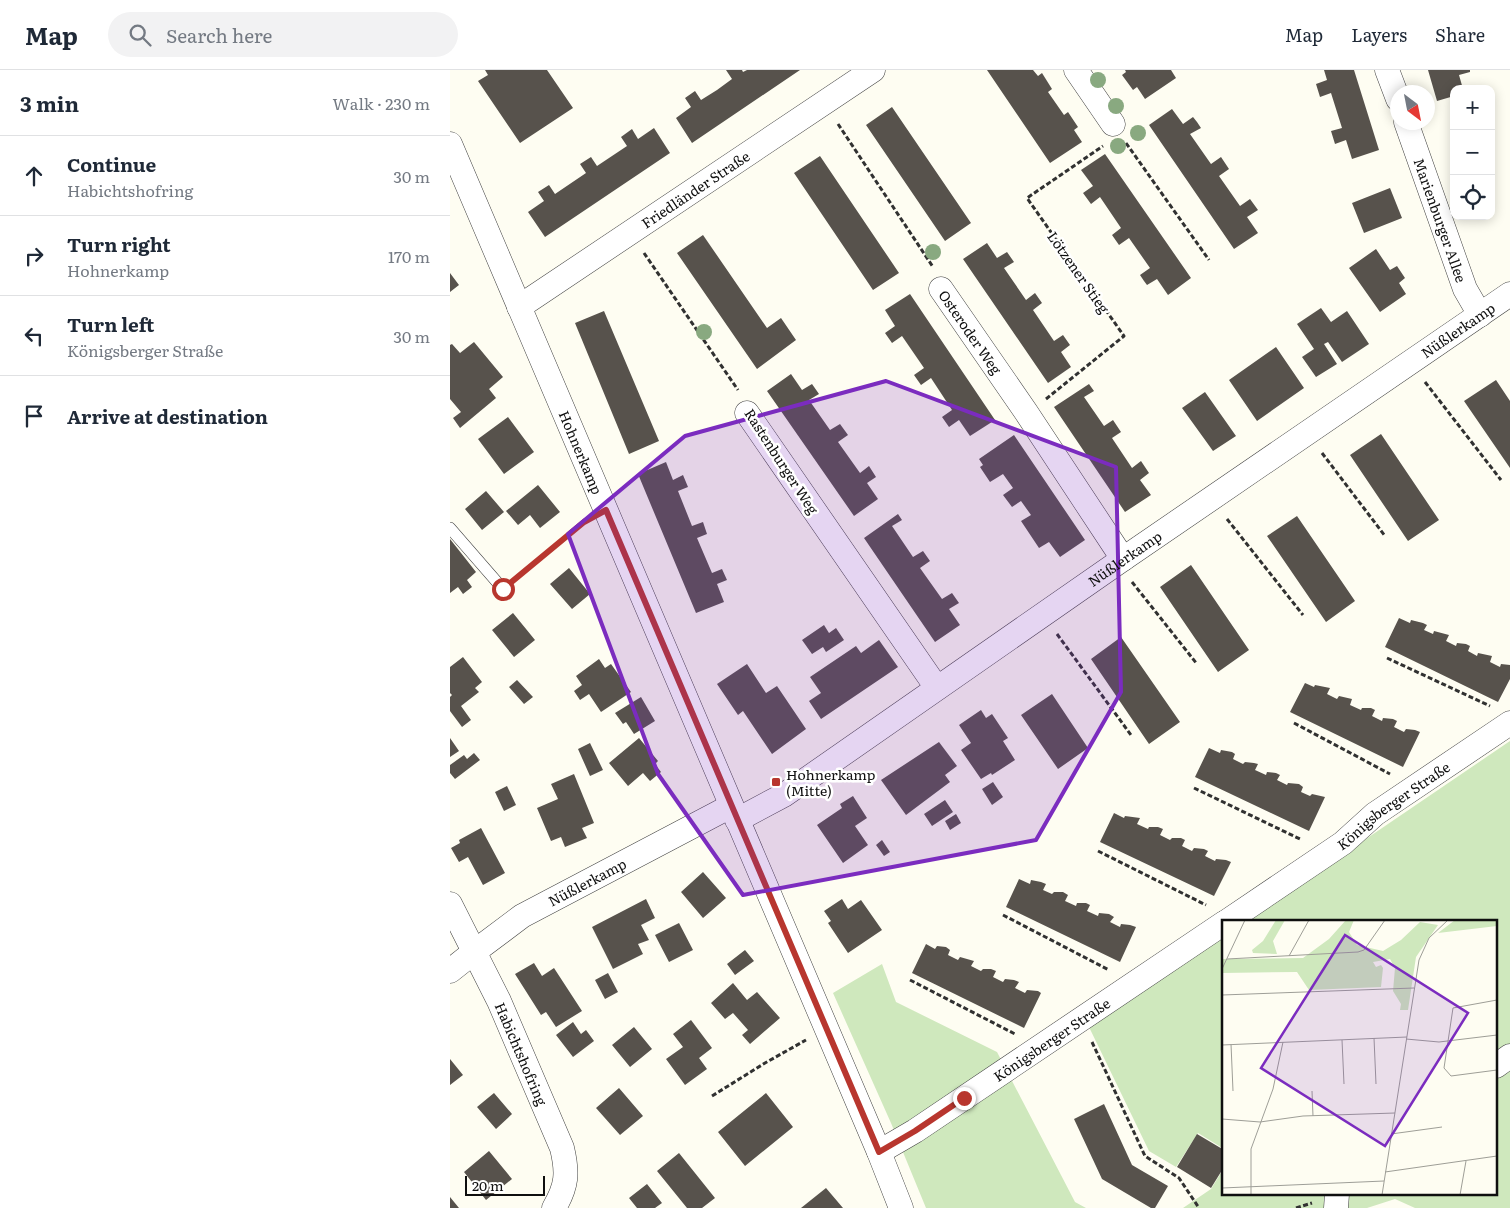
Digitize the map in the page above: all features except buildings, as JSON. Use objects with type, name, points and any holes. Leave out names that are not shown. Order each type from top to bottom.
[{"type":"street","name":"Friedländer Straße","points":[[519,307],[873,70]]},
{"type":"street","points":[[1076,70],[1117,129]]},
{"type":"street","points":[[1387,70],[1393,85]]},
{"type":"street","name":"Marienburger Allee","points":[[1409,130],[1465,289],[1480,314]]},
{"type":"street","name":"Hohnerkamp","points":[[450,144],[455,172],[519,307],[879,1152],[901,1208]]},
{"type":"street","name":"Osteroder Weg","points":[[941,289],[1026,412],[1120,561]]},
{"type":"street","name":"Nüßlerkamp","points":[[450,971],[522,916],[734,813],[784,794],[1510,294]]},
{"type":"street","name":"Rastenburger Weg","points":[[747,413],[937,688]]},
{"type":"street","name":"Königsberger Straße","points":[[1228,920],[1343,843],[1375,814],[1405,794],[1502,716]]},
{"type":"street","name":"Habichtshofring","points":[[450,904],[500,1001],[562,1148],[566,1176],[564,1188],[554,1208]]},
{"type":"street","name":"Königsberger Straße","points":[[879,1152],[915,1131],[1222,924]]},
{"type":"street","points":[[1498,1065],[1510,1056]]},
{"type":"lane","points":[[450,528],[503,589]]},
{"type":"path","name":"Osteroder Weg","points":[[824,103],[932,264],[941,289]]},
{"type":"path","points":[[1117,129],[1209,260]]},
{"type":"path","name":"Lötzener Stieg","points":[[1026,412],[1042,402],[1124,336],[1027,198],[1117,129]]},
{"type":"path","name":"Rastenburger Weg","points":[[630,233],[740,393],[747,413]]},
{"type":"path","points":[[1410,362],[1501,480]]},
{"type":"path","points":[[1307,433],[1385,536]]},
{"type":"path","points":[[1210,499],[1302,615]]},
{"type":"path","points":[[503,589],[584,522],[606,510]]},
{"type":"path","points":[[1120,561],[1197,664]]},
{"type":"path","points":[[1043,615],[1131,735]]},
{"type":"path","points":[[1387,658],[1502,716]]},
{"type":"path","points":[[1294,723],[1392,775],[1405,794]]},
{"type":"path","points":[[1194,788],[1304,841],[1318,860]]},
{"type":"path","points":[[1098,851],[1210,906],[1222,921]]},
{"type":"path","points":[[1003,915],[1113,973],[1124,990]]},
{"type":"path","points":[[910,980],[1020,1037],[1032,1053]]},
{"type":"path","points":[[1081,1019],[1145,1156],[1179,1178],[1199,1208]]},
{"type":"path","points":[[712,1096],[765,1063],[826,1029]]},
{"type":"highlighted area","points":[[886,381],[1116,467],[1121,692],[1036,840],[743,895],[658,774],[568,534],[685,436]]},
{"type":"green space","points":[[1510,741],[1510,1208],[1415,1208],[1395,1199],[1367,1208],[1183,1208],[1211,1189],[1222,1171],[1222,1196],[1498,1196],[1498,920],[1247,920]]},
{"type":"green space","points":[[1222,937],[1222,1148],[1198,1133],[1176,1167],[1149,1151],[1089,1027]]},
{"type":"green space","points":[[882,964],[896,1002],[997,1052],[1075,1202],[1086,1208],[926,1208],[891,1123],[833,993]]},
{"type":"place","name":"Hohnerkamp (Mitte)","points":[[776,782]]},
{"type":"route","points":[[503,589],[584,522],[606,510],[879,1152],[915,1131],[964,1098]]}]
